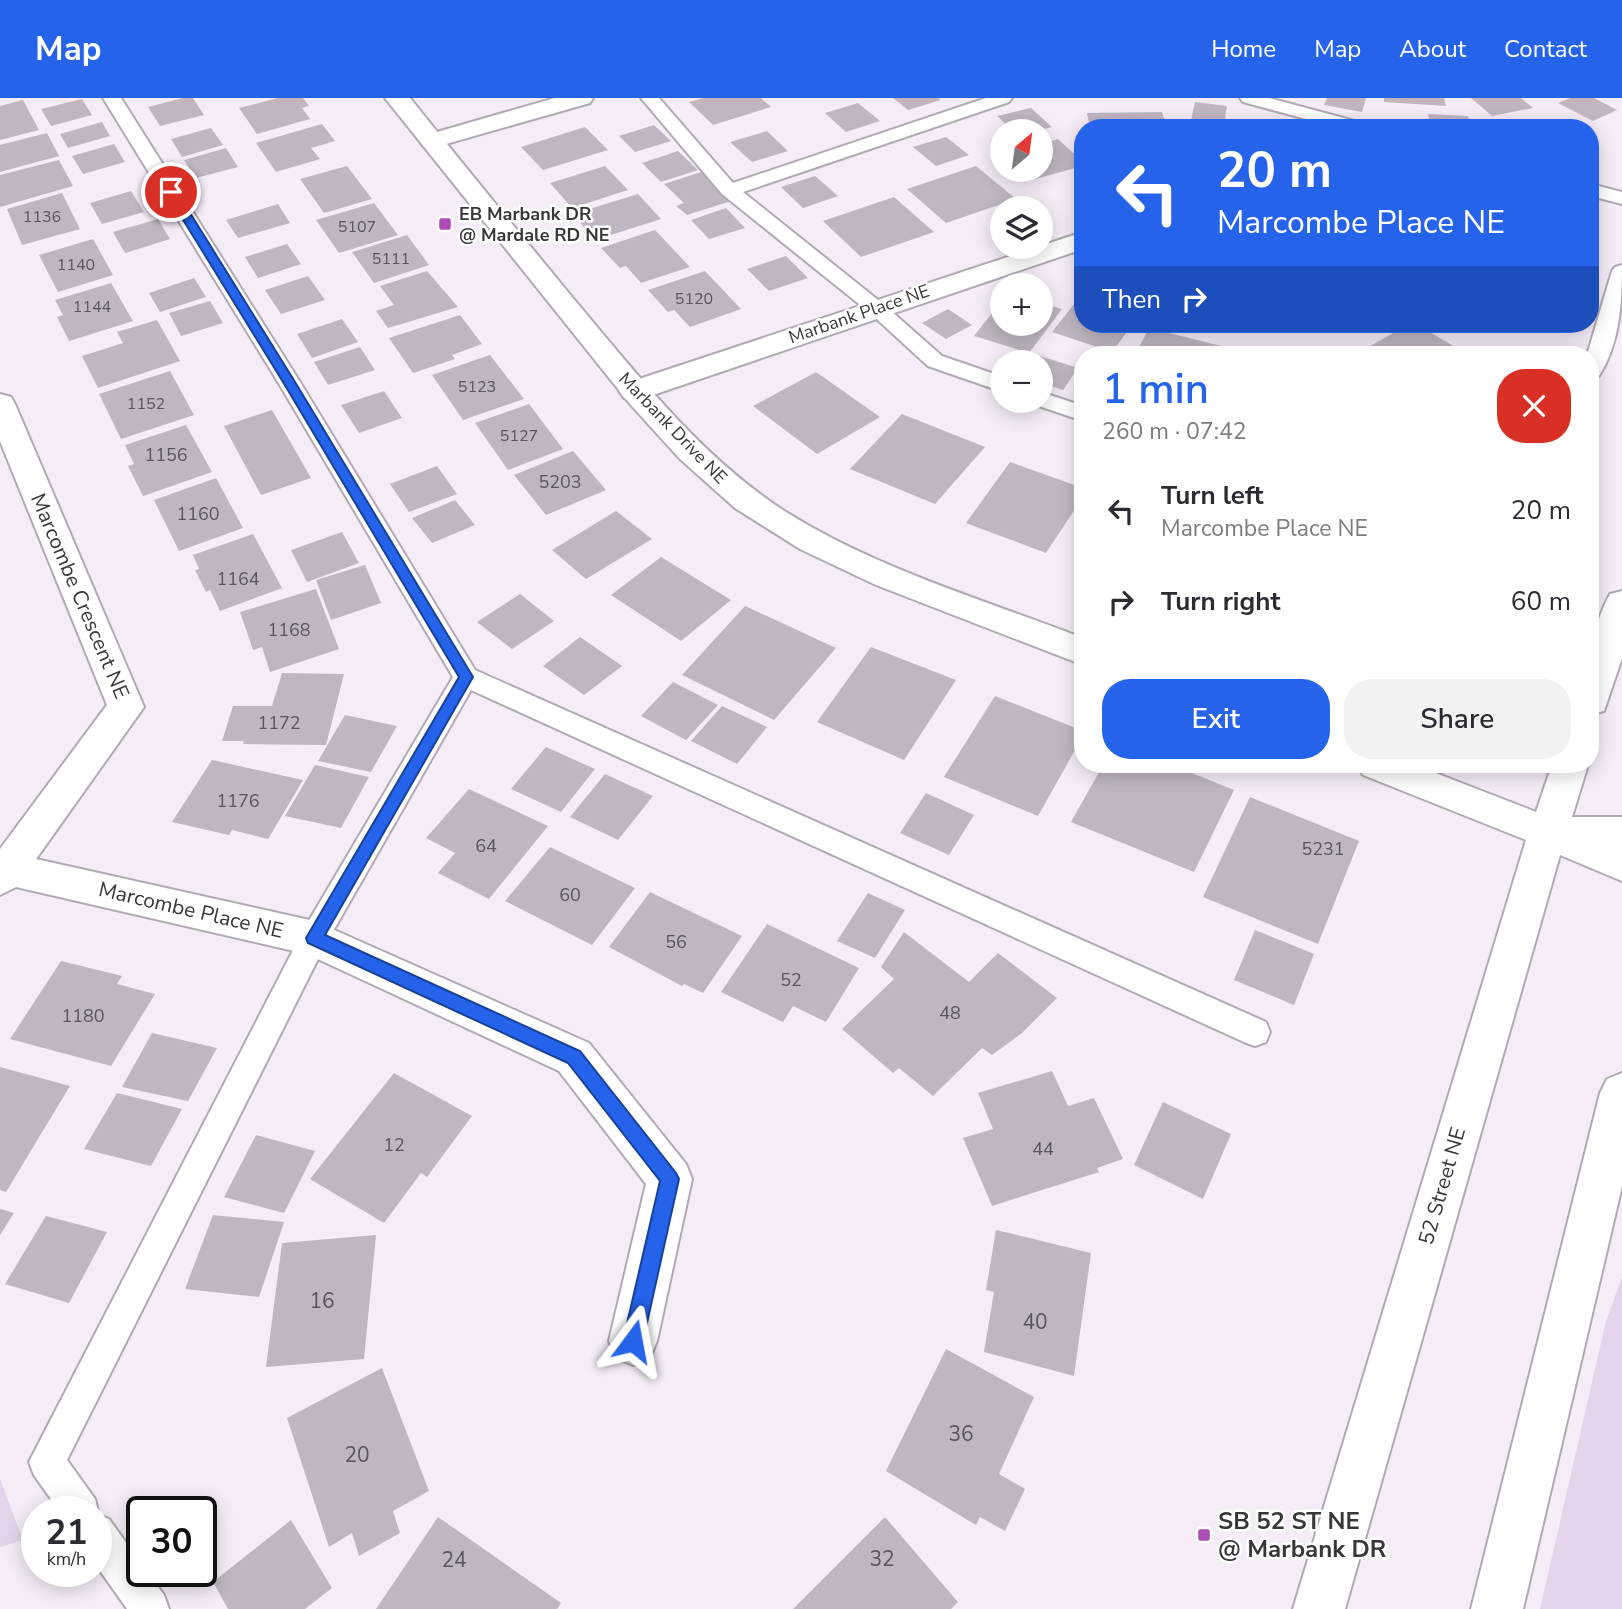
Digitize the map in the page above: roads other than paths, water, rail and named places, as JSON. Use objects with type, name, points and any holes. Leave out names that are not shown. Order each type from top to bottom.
[{"type":"street","name":"Marbank Drive NE","points":[[397,98],[634,391],[718,479],[777,521],[904,582],[1074,648]]},
{"type":"street","points":[[432,141],[581,98]]},
{"type":"street","name":"Marbank Place NE","points":[[634,391],[1074,243]]},
{"type":"street","name":"Marcombe Crescent NE","points":[[0,404],[126,707],[4,874]]},
{"type":"street","points":[[1599,676],[1622,603]]},
{"type":"street","points":[[1396,773],[1547,832],[1622,865]]},
{"type":"street","name":"52 Street NE","points":[[1319,1609],[1547,832],[1567,773]]},
{"type":"street","points":[[1547,832],[1622,832]]},
{"type":"street","name":"Marcombe Place NE","points":[[4,874],[314,938],[574,1057],[670,1179],[633,1341]]},
{"type":"street","points":[[1497,1609],[1622,1093]]},
{"type":"lane","points":[[112,98],[289,382],[466,677],[1255,1032]]},
{"type":"lane","points":[[650,98],[729,190],[876,308],[934,361],[990,380]]},
{"type":"lane","points":[[729,190],[1003,98]]},
{"type":"lane","points":[[1249,98],[1327,119]]},
{"type":"lane","points":[[1599,192],[1622,198]]},
{"type":"lane","points":[[1599,353],[1622,271]]},
{"type":"lane","points":[[1053,403],[1074,411]]},
{"type":"lane","points":[[71,1496],[47,1462],[314,938],[466,677]]},
{"type":"lane","points":[[112,1555],[150,1609]]},
{"type":"place","name":"EB Marbank DR @ Mardale RD NE","points":[[445,224]]},
{"type":"place","name":"SB 52 ST NE @ Marbank DR","points":[[1204,1535]]}]
